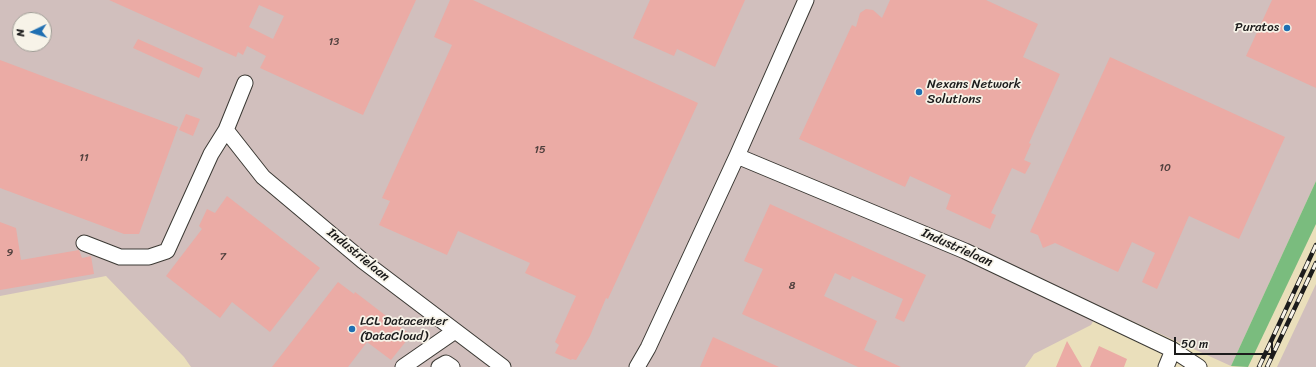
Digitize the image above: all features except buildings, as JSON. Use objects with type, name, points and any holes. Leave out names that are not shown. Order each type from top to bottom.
[{"type":"street","points":[[636,367],[648,348],[737,156],[806,0]]},
{"type":"street","points":[[84,243],[120,256],[149,257],[167,251],[211,154],[226,130],[245,83]]},
{"type":"street","name":"Industrielaan","points":[[226,130],[263,177],[362,261],[503,367]]},
{"type":"street","name":"Industrielaan","points":[[737,156],[965,250],[1172,350],[1199,367]]},
{"type":"street","points":[[403,367],[455,331]]},
{"type":"street","points":[[1166,367],[1172,350]]},
{"type":"street","points":[[439,367],[446,363],[452,367]]},
{"type":"shaded area","points":[[0,0],[1316,0],[1316,181],[1231,366],[1101,307],[1091,325],[1034,354],[1025,367],[191,367],[184,357],[106,276],[0,296]]},
{"type":"shaded area","points":[[1316,284],[1316,367],[1277,367]]},
{"type":"green space","points":[[1316,181],[1316,224],[1248,367],[1231,366]]},
{"type":"railway","points":[[1259,367],[1316,245]]},
{"type":"railway","points":[[1267,367],[1316,263]]},
{"type":"place","name":"Puratos","points":[[1287,28]]},
{"type":"place","name":"Nexans Network Solutions","points":[[919,92]]},
{"type":"place","name":"LCL Datacenter (DataCloud)","points":[[352,329]]}]
